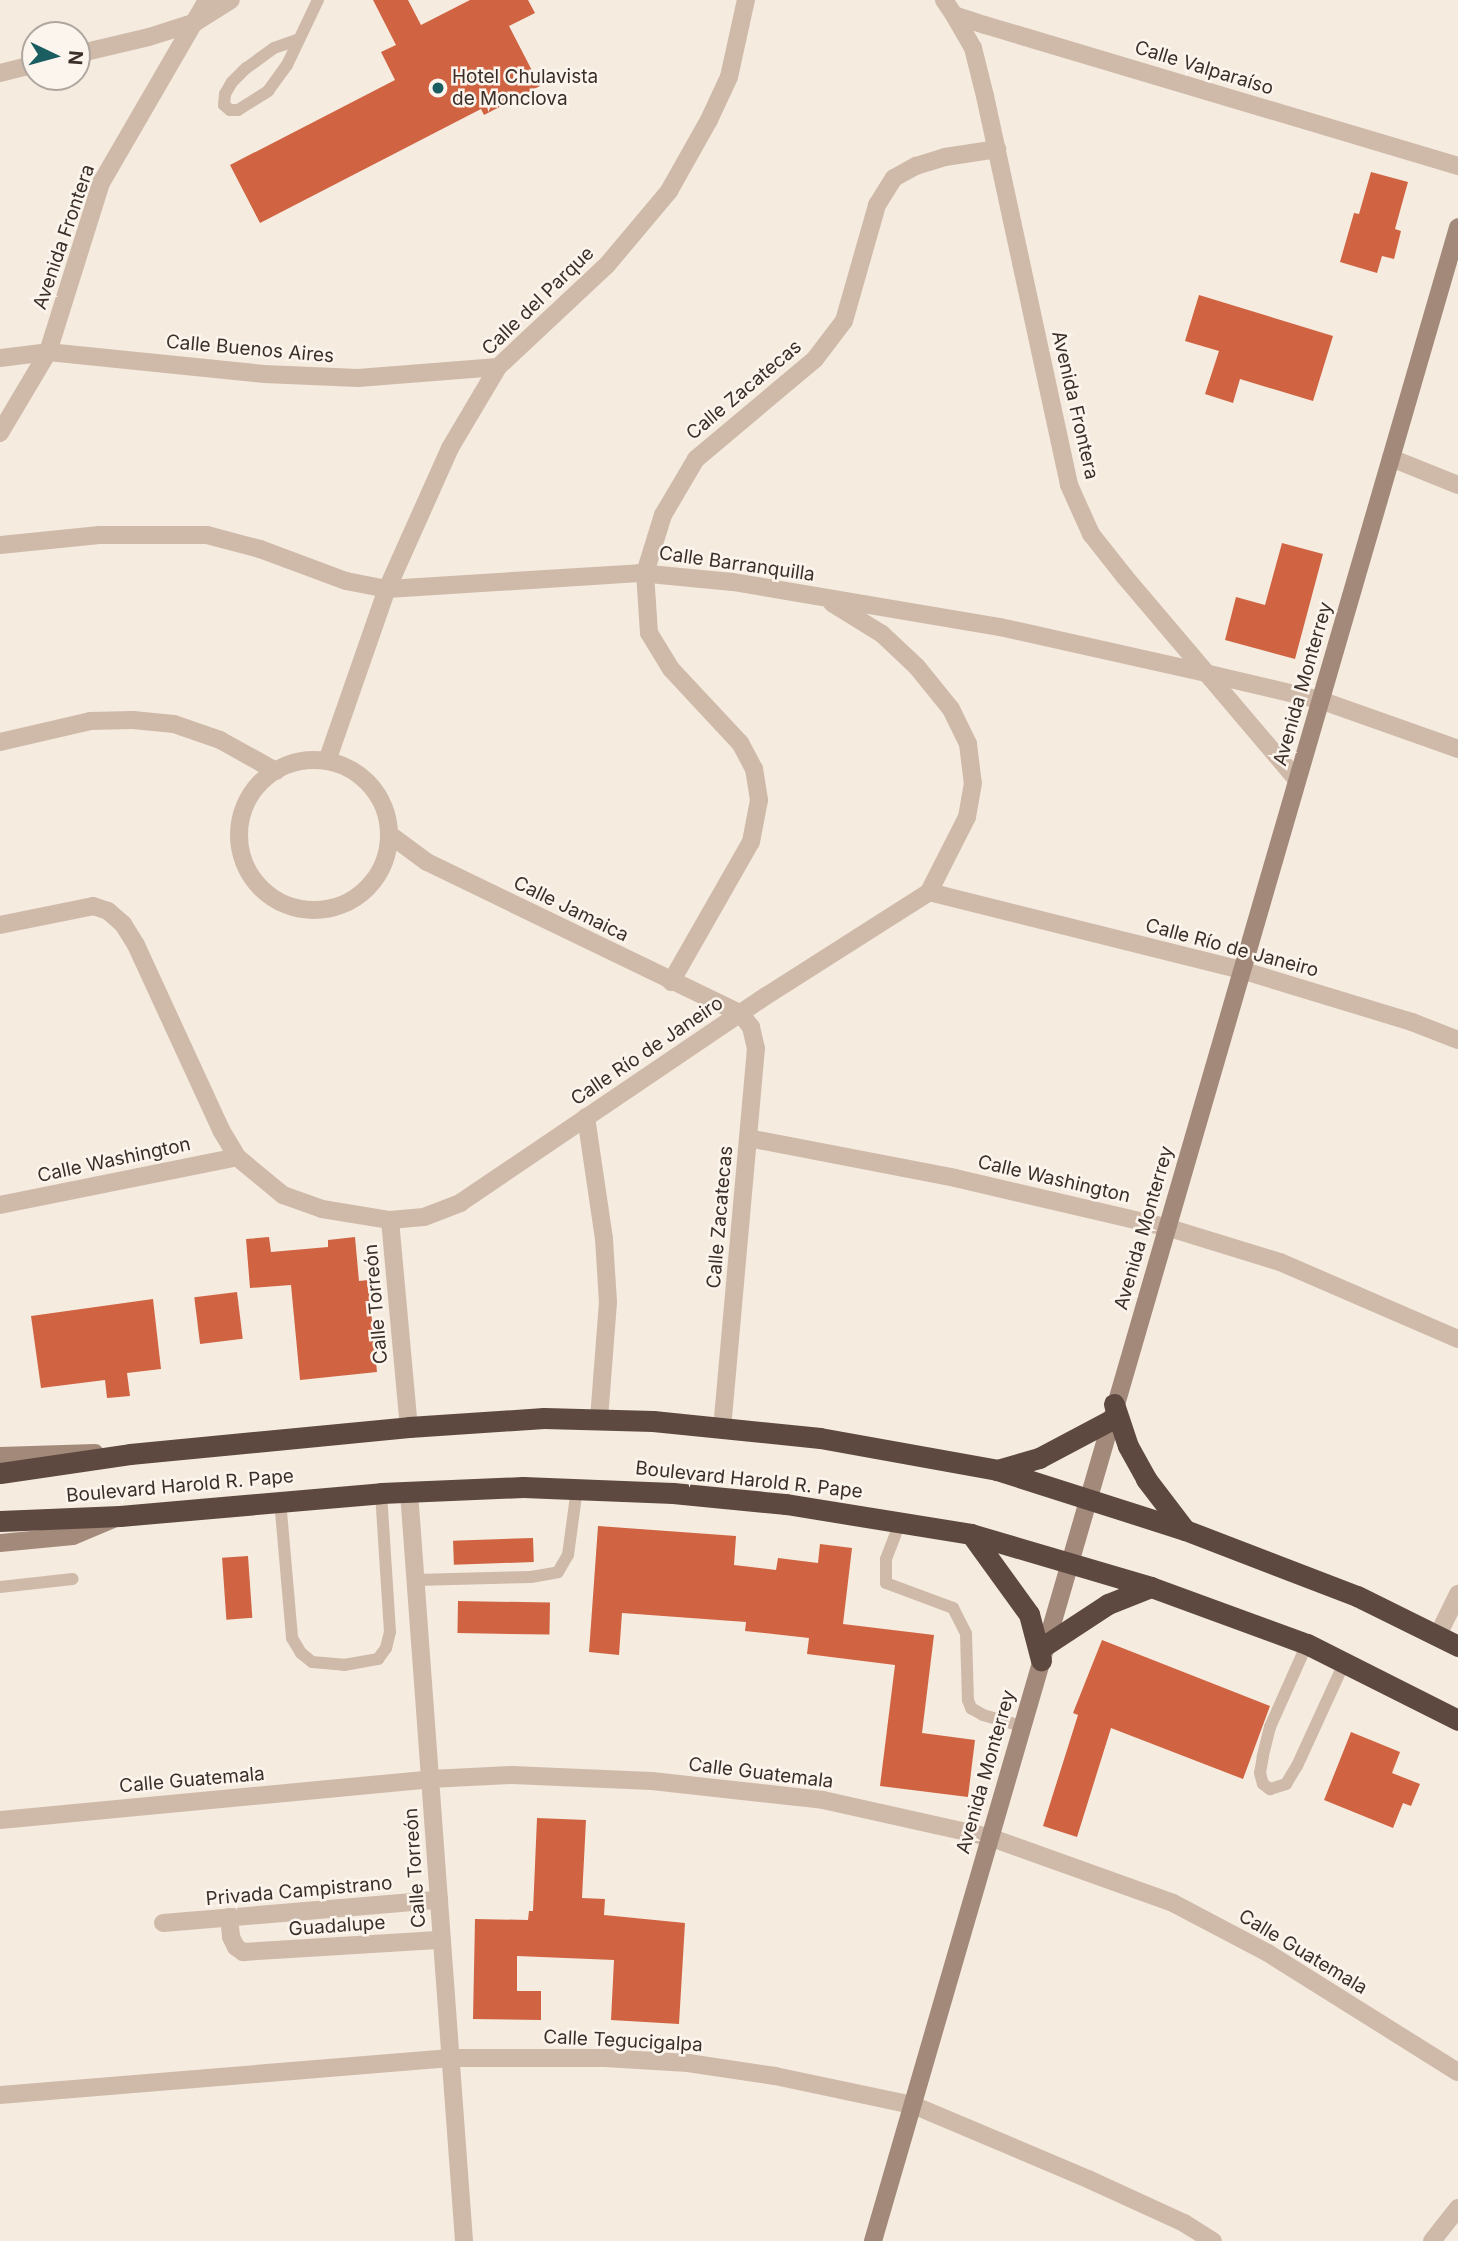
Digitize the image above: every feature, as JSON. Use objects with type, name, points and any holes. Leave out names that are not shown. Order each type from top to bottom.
[{"type":"highway","points":[[997,1470],[1039,1458],[1112,1413],[1146,1479],[1185,1530]]},
{"type":"highway","name":"Boulevard Harold R. Pape","points":[[0,1473],[130,1454],[408,1427],[544,1418],[599,1418],[820,1438],[997,1470],[1185,1530],[1345,1591],[1458,1646]]},
{"type":"highway","name":"Boulevard Harold R. Pape","points":[[0,1521],[120,1516],[381,1493],[577,1488],[749,1500],[901,1520],[971,1534],[1151,1587],[1307,1644],[1458,1720]]},
{"type":"highway","points":[[971,1534],[1029,1614],[1042,1653],[1098,1609],[1151,1587]]},
{"type":"street","name":"Avenida Frontera","points":[[0,433],[48,352],[101,183],[207,0]]},
{"type":"street","points":[[91,51],[196,22],[231,0]]},
{"type":"street","name":"Calle del Parque","points":[[327,761],[387,589],[450,448],[498,367],[607,265],[668,191],[709,120],[729,77],[746,0]]},
{"type":"street","name":"Avenida Frontera","points":[[949,7],[972,48],[997,149],[1069,485],[1091,534],[1297,780]]},
{"type":"street","name":"Calle Valparaíso","points":[[949,7],[1458,166]]},
{"type":"street","points":[[0,73],[21,68]]},
{"type":"street","name":"Calle Zacatecas","points":[[671,982],[751,842],[760,800],[754,769],[740,743],[671,669],[649,633],[645,573],[663,515],[696,459],[816,359],[844,321],[877,205],[894,178],[916,166],[945,157],[997,149]]},
{"type":"street","name":"Avenida Monterrey","points":[[873,2241],[1458,227]]},
{"type":"street","name":"Calle Buenos Aires","points":[[0,358],[48,352],[264,374],[358,378],[498,367]]},
{"type":"street","points":[[1391,458],[1458,485]]},
{"type":"street","name":"Calle Barranquilla","points":[[0,545],[100,535],[207,535],[260,549],[346,581],[387,589],[566,575],[645,573],[733,582],[1000,627],[1205,673],[1320,700],[1458,749]]},
{"type":"street","points":[[823,598],[882,634],[917,667],[951,709],[968,744],[973,783],[967,817],[929,892]]},
{"type":"street","points":[[0,742],[90,721],[134,720],[174,724],[219,740],[276,771]]},
{"type":"street","points":[[327,761],[352,770],[372,786],[385,809],[389,834],[386,858],[375,880],[358,897],[336,908],[312,911],[288,906],[267,894],[251,876],[242,855],[239,830],[251,796],[258,786],[276,771],[292,763],[327,761]]},
{"type":"street","name":"Calle Jamaica","points":[[389,834],[427,862],[740,1013]]},
{"type":"street","name":"Calle Río de Janeiro","points":[[0,925],[93,906],[108,911],[123,924],[136,945],[221,1130],[237,1157],[284,1195],[322,1209],[390,1220],[424,1217],[460,1203],[740,1013],[929,892],[1241,970],[1412,1022],[1458,1040]]},
{"type":"street","name":"Calle Zacatecas","points":[[722,1428],[756,1048],[751,1027],[740,1013]]},
{"type":"street","points":[[586,1117],[604,1239],[608,1302],[599,1418]]},
{"type":"street","name":"Calle Washington","points":[[748,1138],[955,1178],[1166,1227],[1280,1262],[1458,1339]]},
{"type":"street","name":"Calle Washington","points":[[0,1205],[237,1157]]},
{"type":"street","name":"Calle Torreón","points":[[390,1220],[408,1427]]},
{"type":"street","points":[[0,1456],[77,1452],[130,1454]]},
{"type":"street","name":"Calle Torreón","points":[[408,1492],[464,2241]]},
{"type":"street","points":[[0,1543],[73,1536],[120,1516]]},
{"type":"street","points":[[1438,1635],[1458,1594]]},
{"type":"street","name":"Calle Guatemala","points":[[0,1820],[430,1779],[512,1775],[652,1781],[763,1791],[823,1800],[989,1837],[1173,1903],[1268,1953],[1458,2072]]},
{"type":"street","name":"Privada Campistrano","points":[[163,1923],[439,1900]]},
{"type":"street","name":"Guadalupe","points":[[229,1917],[231,1937],[236,1947],[243,1952],[442,1940]]},
{"type":"street","name":"Calle Tegucigalpa","points":[[0,2095],[450,2058],[605,2058],[688,2063],[775,2076],[913,2105],[1088,2179],[1184,2223],[1213,2241]]},
{"type":"street","points":[[1433,2241],[1458,2208]]},
{"type":"lane","points":[[297,40],[274,48],[246,68],[225,94],[224,105],[230,110],[238,110],[268,91],[287,65],[318,0]]},
{"type":"lane","points":[[415,1580],[531,1577],[558,1572],[568,1555],[577,1488]]},
{"type":"lane","points":[[280,1500],[292,1638],[300,1653],[312,1662],[344,1665],[378,1659],[386,1648],[390,1632],[381,1493]]},
{"type":"lane","points":[[901,1520],[886,1559],[886,1583],[953,1608],[966,1634],[968,1700],[971,1708],[983,1715],[1021,1726]]},
{"type":"lane","points":[[0,1587],[74,1579]]},
{"type":"lane","points":[[1307,1644],[1270,1727],[1260,1773],[1263,1784],[1270,1788],[1286,1784],[1297,1766],[1345,1661]]},
{"type":"building","points":[[373,0],[408,0],[421,25],[470,0],[528,0],[535,13],[509,26],[540,86],[484,115],[481,109],[260,223],[230,165],[395,80],[381,52],[396,45]]},
{"type":"building","points":[[1371,172],[1408,182],[1395,229],[1401,231],[1394,259],[1382,256],[1377,273],[1340,262],[1354,213],[1359,214]]},
{"type":"building","points":[[1199,295],[1333,336],[1313,401],[1240,379],[1233,403],[1205,394],[1219,351],[1185,341]]},
{"type":"building","points":[[1282,543],[1323,554],[1295,659],[1225,640],[1236,597],[1265,605]]},
{"type":"building","points":[[269,1237],[271,1252],[328,1247],[328,1240],[355,1237],[359,1281],[368,1280],[377,1372],[300,1380],[291,1285],[250,1288],[246,1239]]},
{"type":"building","points":[[237,1292],[243,1339],[200,1344],[194,1297]]},
{"type":"building","points":[[153,1299],[161,1369],[127,1373],[130,1396],[107,1398],[105,1380],[41,1388],[31,1316]]},
{"type":"building","points":[[598,1526],[736,1536],[734,1565],[776,1570],[778,1558],[818,1563],[820,1544],[852,1548],[843,1624],[934,1635],[922,1733],[975,1740],[968,1797],[880,1786],[895,1665],[807,1654],[809,1638],[745,1631],[746,1622],[622,1613],[619,1655],[589,1652]]},
{"type":"building","points":[[533,1538],[534,1562],[454,1565],[453,1541]]},
{"type":"building","points":[[248,1556],[252,1618],[226,1620],[222,1558]]},
{"type":"building","points":[[458,1601],[550,1603],[549,1635],[457,1633]]},
{"type":"building","points":[[1102,1640],[1270,1706],[1243,1779],[1111,1728],[1077,1837],[1043,1826],[1078,1715],[1073,1713]]},
{"type":"building","points":[[1351,1732],[1400,1752],[1392,1773],[1420,1784],[1411,1806],[1403,1803],[1393,1828],[1324,1800]]},
{"type":"building","points":[[537,1818],[586,1820],[582,1898],[605,1899],[604,1915],[685,1923],[679,2024],[611,2020],[614,1960],[517,1956],[517,1991],[541,1991],[541,2020],[473,2019],[475,1919],[528,1920],[529,1911],[533,1911]]},
{"type":"place","name":"Hotel Chulavista de Monclova","points":[[438,88]]}]
